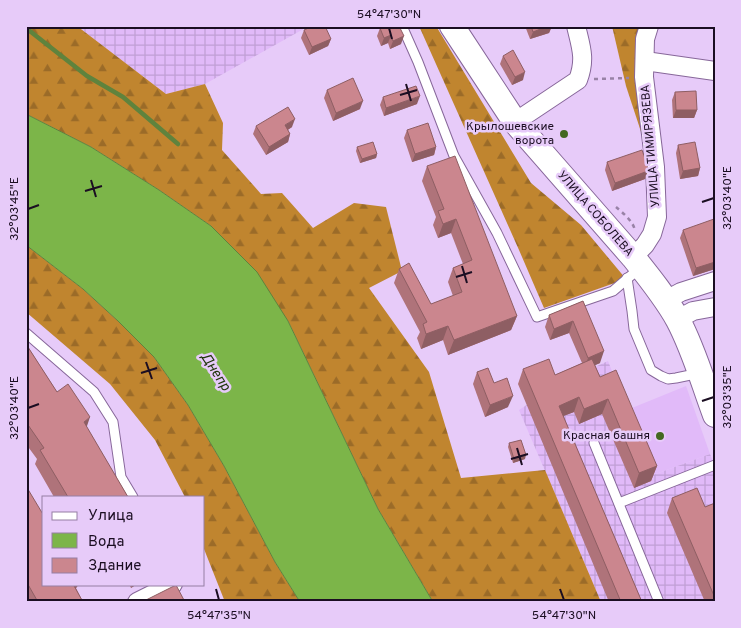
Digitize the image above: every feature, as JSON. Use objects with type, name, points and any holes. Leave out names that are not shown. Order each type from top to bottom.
[{"type":"main road","name":"УЛИЦА СОБОЛЕВА","points":[[452,26],[515,122],[634,268],[650,278],[672,310],[700,372],[715,415]]},
{"type":"street","points":[[515,122],[578,80],[582,69],[582,54],[576,26]]},
{"type":"street","name":"УЛИЦА ТИМИРЯЗЕВА","points":[[634,268],[652,234],[657,217],[655,167],[645,69],[645,39],[649,26]]},
{"type":"street","points":[[645,69],[715,71]]},
{"type":"street","points":[[715,281],[681,292],[672,310],[693,311],[715,306]]},
{"type":"street","points":[[137,602],[169,586]]},
{"type":"lane","points":[[402,26],[454,156],[497,233],[537,317],[613,291],[634,268]]},
{"type":"lane","points":[[634,268],[632,310],[634,329],[651,370],[660,376],[668,378],[700,372]]},
{"type":"lane","points":[[26,333],[94,392],[113,422],[121,477],[132,496]]},
{"type":"lane","points":[[594,443],[659,602]]},
{"type":"lane","points":[[619,502],[715,465]]},
{"type":"path","points":[[578,80],[645,69]]},
{"type":"shaded area","points":[[77,26],[309,26],[205,84],[166,94]]},
{"type":"shaded area","points":[[608,361],[653,475],[710,454],[715,467],[715,602],[601,602],[519,410],[560,383]]},
{"type":"shaded area","points":[[686,386],[710,454],[653,475],[627,410]]},
{"type":"green space","points":[[26,26],[77,26],[166,94],[205,84],[223,123],[222,150],[261,194],[282,193],[313,228],[354,203],[386,207],[402,271],[369,288],[429,372],[461,478],[545,470],[601,602],[433,602],[378,509],[288,321],[211,226],[91,147],[26,114]]},
{"type":"green space","points":[[419,26],[436,26],[531,183],[581,225],[626,279],[544,308]]},
{"type":"green space","points":[[612,26],[643,26],[646,147],[626,86]]},
{"type":"green space","points":[[26,245],[83,289],[154,357],[188,405],[224,466],[275,562],[300,602],[225,602],[205,552],[205,496],[184,496],[155,440],[110,384],[26,312]]},
{"type":"water","name":"Днепр","points":[[26,114],[91,147],[159,190],[211,226],[257,272],[288,321],[378,509],[433,602],[300,602],[275,562],[224,466],[188,405],[154,357],[83,289],[26,245]]},
{"type":"building","points":[[313,26],[325,26],[331,39],[312,47],[304,30]]},
{"type":"building","points":[[383,26],[399,26],[404,36],[393,41],[391,35],[384,38],[380,28]]},
{"type":"building","points":[[531,26],[548,26],[533,32]]},
{"type":"building","points":[[513,50],[525,72],[515,77],[503,56]]},
{"type":"building","points":[[353,78],[363,101],[336,113],[327,90]]},
{"type":"building","points":[[416,86],[420,96],[386,108],[383,97]]},
{"type":"building","points":[[696,91],[697,110],[676,110],[675,92]]},
{"type":"building","points":[[288,107],[295,119],[285,125],[290,134],[269,147],[256,126]]},
{"type":"building","points":[[428,123],[436,147],[415,154],[407,130]]},
{"type":"building","points":[[373,142],[377,154],[362,159],[357,147]]},
{"type":"building","points":[[695,142],[700,168],[683,171],[678,145]]},
{"type":"building","points":[[642,150],[648,171],[615,183],[607,162]]},
{"type":"building","points":[[455,156],[517,316],[454,340],[448,326],[426,334],[423,324],[427,322],[399,269],[409,263],[431,304],[462,292],[453,268],[472,260],[456,219],[443,224],[438,211],[444,209],[427,166]]},
{"type":"building","points":[[714,219],[715,262],[696,268],[683,230]]},
{"type":"building","points":[[583,301],[604,351],[588,358],[573,321],[554,329],[549,315]]},
{"type":"building","points":[[26,344],[57,392],[68,384],[90,417],[84,422],[127,496],[67,496],[40,450],[44,448],[26,422]]},
{"type":"building","points":[[549,359],[555,375],[592,359],[600,377],[616,370],[657,466],[639,473],[608,399],[584,409],[579,397],[559,406],[642,602],[621,602],[523,369]]},
{"type":"building","points":[[488,368],[494,383],[507,378],[513,396],[490,405],[477,372]]},
{"type":"building","points":[[521,440],[526,455],[514,459],[509,443]]},
{"type":"building","points":[[26,486],[42,513],[42,586],[74,586],[83,602],[38,602],[26,581]]},
{"type":"building","points":[[697,488],[705,507],[715,503],[715,598],[672,498]]},
{"type":"building","points":[[177,586],[185,602],[137,602],[146,600]]},
{"type":"waterway","points":[[26,28],[87,76],[123,97],[178,144]]},
{"type":"place","name":"Крылошевские ворота","points":[[564,134]]},
{"type":"place","name":"Красная башня","points":[[660,436]]}]
